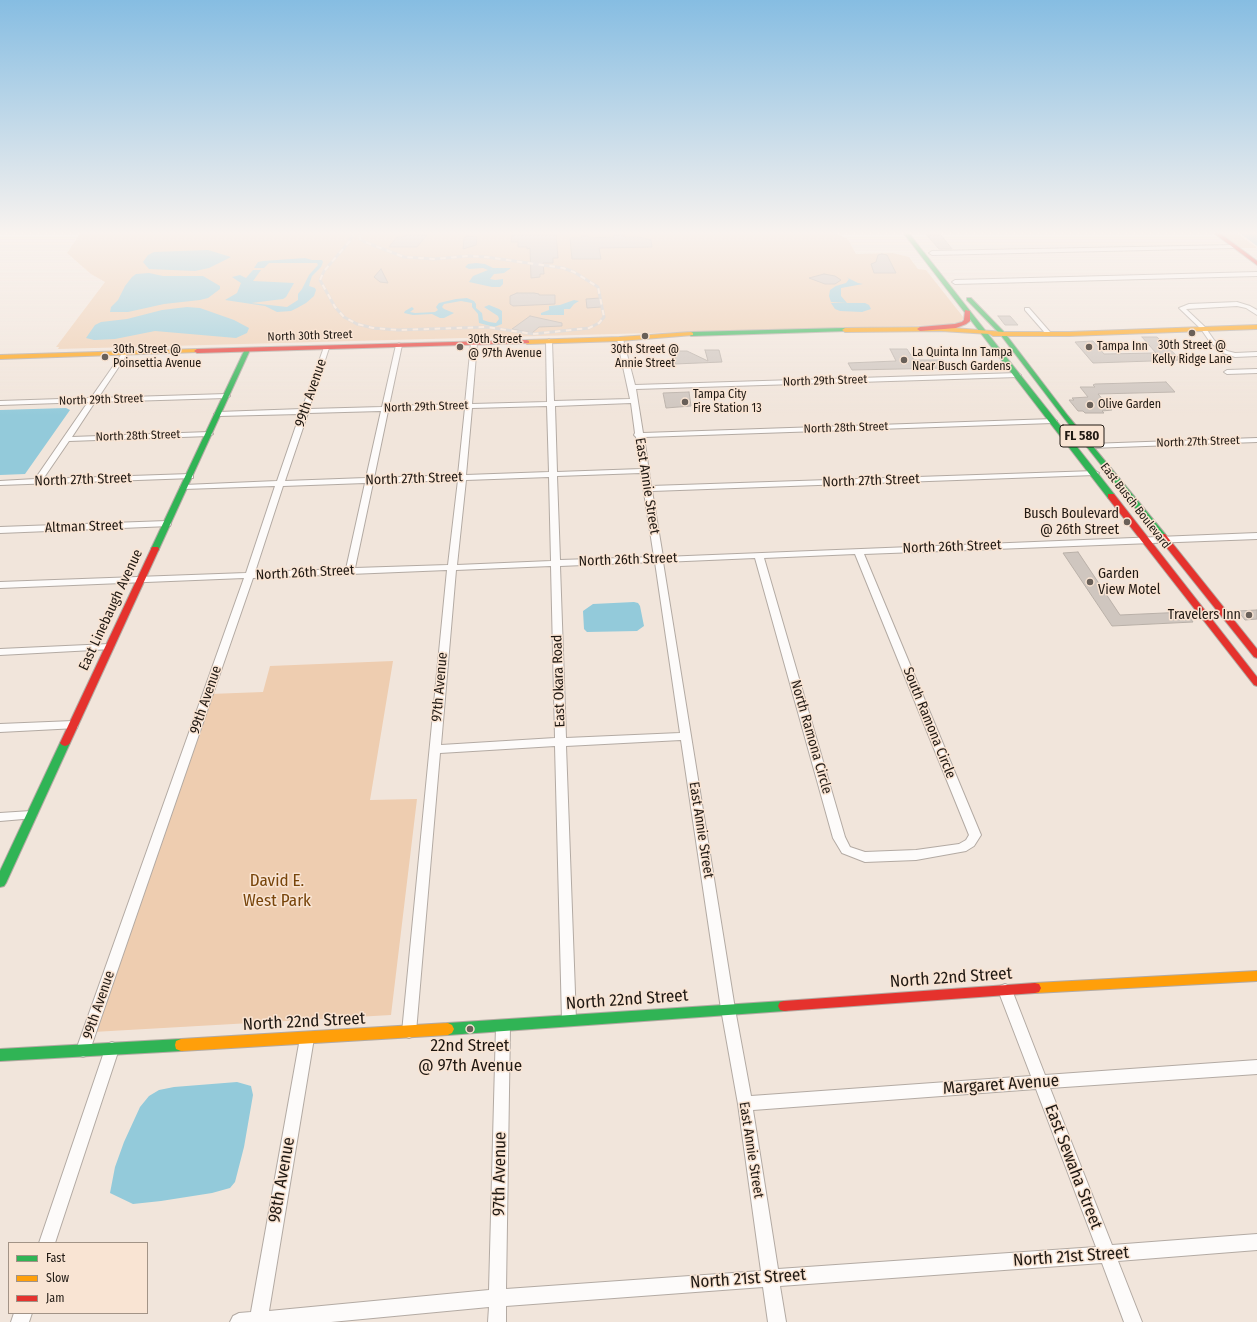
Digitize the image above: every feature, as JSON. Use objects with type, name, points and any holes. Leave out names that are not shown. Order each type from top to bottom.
[{"type":"main road","name":"East Busch Boulevard","points":[[954,293],[984,333],[1257,683]]},
{"type":"main road","name":"East Busch Boulevard","points":[[964,293],[1002,333],[1257,655]]},
{"type":"main road","points":[[920,329],[956,326],[967,322],[967,311]]},
{"type":"main road","name":"North 30th Street","points":[[620,339],[633,341],[872,335],[1048,333],[1257,327]]},
{"type":"main road","name":"North 30th Street","points":[[0,357],[620,339],[745,332],[920,329],[984,333]]},
{"type":"main road","name":"East Linebaugh Avenue","points":[[0,883],[190,476],[247,350]]},
{"type":"main road","points":[[1053,421],[1062,423],[1077,442],[1090,446]]},
{"type":"main road","points":[[1233,652],[1246,656],[1257,669]]},
{"type":"main road","name":"North 22nd Street","points":[[0,1055],[410,1032],[1005,990],[1257,976]]},
{"type":"street","points":[[1257,312],[1248,307],[1237,304],[1182,308],[1203,328],[1212,341],[1225,352],[1235,355],[1257,354]]},
{"type":"street","points":[[1027,309],[1048,333]]},
{"type":"street","name":"East Annie Street","points":[[620,339],[632,386],[638,435],[728,1009],[745,1104],[777,1322]]},
{"type":"street","name":"East Okara Road","points":[[549,341],[569,1020]]},
{"type":"street","name":"97th Avenue","points":[[410,1032],[435,749],[474,343]]},
{"type":"street","points":[[350,571],[399,345]]},
{"type":"street","name":"99th Avenue","points":[[83,1050],[250,576],[326,348]]},
{"type":"street","points":[[38,481],[68,439],[125,353]]},
{"type":"street","points":[[1227,372],[1257,371]]},
{"type":"street","name":"North 29th Street","points":[[632,386],[1018,375]]},
{"type":"street","name":"North 29th Street","points":[[0,403],[226,396]]},
{"type":"street","name":"North 29th Street","points":[[218,414],[633,401]]},
{"type":"street","name":"North 28th Street","points":[[638,435],[1053,421]]},
{"type":"street","name":"North 28th Street","points":[[68,439],[209,434]]},
{"type":"street","name":"North 27th Street","points":[[1090,446],[1257,440]]},
{"type":"street","name":"North 27th Street","points":[[184,487],[644,471]]},
{"type":"street","name":"North 27th Street","points":[[647,489],[1094,473]]},
{"type":"street","name":"North 27th Street","points":[[0,483],[190,476]]},
{"type":"street","name":"Altman Street","points":[[0,530],[167,524]]},
{"type":"street","name":"North 26th Street","points":[[0,585],[250,576],[452,566],[1257,536]]},
{"type":"street","name":"South Ramona Circle","points":[[858,551],[975,835],[970,843],[962,848],[916,855]]},
{"type":"street","name":"North Ramona Circle","points":[[759,555],[839,838],[846,850],[864,856],[916,855]]},
{"type":"street","points":[[0,652],[109,647]]},
{"type":"street","points":[[0,728],[73,724]]},
{"type":"street","points":[[435,749],[686,736]]},
{"type":"street","points":[[0,817],[31,815]]},
{"type":"street","name":"East Sewaha Street","points":[[1005,990],[1133,1322]]},
{"type":"street","name":"97th Avenue","points":[[497,1322],[503,1026]]},
{"type":"street","name":"98th Avenue","points":[[258,1321],[306,1038]]},
{"type":"street","name":"99th Avenue","points":[[47,1242],[112,1049]]},
{"type":"street","name":"Margaret Avenue","points":[[745,1104],[1257,1067]]},
{"type":"street","name":"North 21st Street","points":[[239,1322],[498,1298],[1257,1242]]},
{"type":"green space","points":[[97,293],[944,293],[964,318],[960,323],[948,325],[58,349],[59,347],[56,347]]},
{"type":"green space","name":"David E. West Park","points":[[393,661],[370,800],[417,799],[391,1015],[93,1032],[210,694],[263,692],[270,666]]},
{"type":"water","points":[[122,293],[215,293],[208,298],[200,300],[164,304],[128,312],[110,312],[111,307],[118,300]]},
{"type":"water","points":[[237,293],[288,293],[283,299],[251,303],[287,307],[298,300],[299,293],[315,293],[314,296],[306,303],[291,311],[277,312],[265,306],[225,300]]},
{"type":"water","points":[[830,293],[841,293],[841,296],[847,303],[831,302]]},
{"type":"water","points":[[467,298],[474,301],[476,308],[482,313],[483,320],[496,323],[499,319],[498,316],[484,307],[489,305],[502,311],[502,324],[494,327],[479,323],[478,314],[472,307],[472,303],[461,301],[444,304],[442,307],[444,309],[454,313],[444,318],[440,318],[432,314],[413,315],[404,313],[412,307],[414,309],[410,312],[435,312],[438,310],[436,307],[439,303]]},
{"type":"water","points":[[574,300],[579,301],[570,309],[564,309],[564,315],[541,315],[541,313],[549,310],[549,306],[560,305]]},
{"type":"water","points":[[831,303],[865,303],[869,305],[871,309],[862,312],[840,311],[835,309]]},
{"type":"water","points":[[187,307],[200,308],[234,320],[249,328],[247,333],[236,338],[155,331],[115,339],[94,340],[86,338],[95,325],[101,322],[127,319],[162,310]]},
{"type":"water","points":[[66,408],[70,410],[25,474],[0,475],[0,410]]},
{"type":"water","points":[[638,603],[640,606],[644,626],[637,631],[587,632],[584,629],[583,611],[593,604]]},
{"type":"water","points":[[237,1082],[251,1086],[253,1095],[244,1147],[235,1182],[230,1188],[212,1193],[133,1204],[110,1193],[115,1167],[124,1142],[140,1107],[149,1096],[159,1090],[174,1087]]},
{"type":"building","points":[[517,293],[555,295],[555,304],[513,306],[510,304],[510,296]]},
{"type":"building","points":[[600,298],[601,307],[587,308],[586,299]]},
{"type":"building","points":[[530,316],[562,323],[562,326],[539,327],[532,333],[512,329]]},
{"type":"building","points":[[998,316],[1010,316],[1018,325],[1005,325]]},
{"type":"building","name":"Tampa Inn","points":[[1142,337],[1157,337],[1181,360],[1093,363],[1075,342],[1093,341],[1104,354],[1156,353]]},
{"type":"building","name":"La Quinta Inn Tampa Near Busch Gardens","points":[[890,349],[907,349],[914,360],[943,360],[948,368],[852,370],[848,363],[896,361]]},
{"type":"building","points":[[705,350],[719,350],[722,362],[675,364],[675,351],[687,351],[708,361]]},
{"type":"building","points":[[1166,382],[1175,392],[1098,394],[1112,410],[1102,411],[1104,413],[1085,413],[1083,411],[1078,411],[1069,400],[1074,400],[1072,398],[1088,397],[1080,387],[1095,387],[1093,385],[1095,384]]},
{"type":"building","name":"Tampa City Fire Station 13","points":[[689,392],[691,406],[666,408],[663,393]]},
{"type":"building","name":"Garden View Motel","points":[[1078,552],[1120,615],[1186,612],[1193,622],[1112,626],[1063,553]]},
{"type":"building","name":"Travelers Inn","points":[[1257,610],[1257,619],[1245,620],[1238,611]]},
{"type":"railway","points":[[327,293],[335,307],[344,317],[357,324],[373,328],[398,330],[487,327],[533,334],[589,328],[599,323],[604,317],[599,293]]},
{"type":"traffic: fast","points":[[952,293],[1111,496]]},
{"type":"traffic: fast","points":[[969,299],[1002,333],[1066,417],[1162,536]]},
{"type":"traffic: fast","points":[[691,334],[845,330]]},
{"type":"traffic: fast","points":[[155,549],[247,350]]},
{"type":"traffic: fast","points":[[0,883],[65,743]]},
{"type":"traffic: fast","points":[[448,1029],[784,1006]]},
{"type":"traffic: fast","points":[[0,1055],[181,1045]]},
{"type":"traffic: slow","points":[[993,334],[1069,334],[1257,327]]},
{"type":"traffic: slow","points":[[845,330],[941,329],[1002,333]]},
{"type":"traffic: slow","points":[[527,342],[620,339],[691,334]]},
{"type":"traffic: slow","points":[[0,357],[197,351]]},
{"type":"traffic: slow","points":[[1035,988],[1257,976]]},
{"type":"traffic: slow","points":[[181,1045],[448,1029]]},
{"type":"traffic: jam","points":[[920,329],[956,326],[964,323],[967,321],[967,311]]},
{"type":"traffic: jam","points":[[197,351],[527,342]]},
{"type":"traffic: jam","points":[[1111,496],[1257,683]]},
{"type":"traffic: jam","points":[[1162,536],[1257,655]]},
{"type":"traffic: jam","points":[[65,743],[155,549]]},
{"type":"traffic: jam","points":[[784,1006],[1035,988]]},
{"type":"place","name":"30th Street @ Kelly Ridge Lane","points":[[1192,333]]},
{"type":"place","name":"30th Street @ Annie Street","points":[[645,336]]},
{"type":"place","name":"30th Street @ 97th Avenue","points":[[460,347]]},
{"type":"place","name":"Tampa Inn","points":[[1089,347]]},
{"type":"place","name":"30th Street @ Poinsettia Avenue","points":[[105,357]]},
{"type":"place","name":"La Quinta Inn Tampa Near Busch Gardens","points":[[904,360]]},
{"type":"place","name":"Tampa City Fire Station 13","points":[[685,402]]},
{"type":"place","name":"Olive Garden","points":[[1090,405]]},
{"type":"place","name":"Busch Boulevard @ 26th Street","points":[[1127,522]]},
{"type":"place","name":"Garden View Motel","points":[[1090,582]]},
{"type":"place","name":"Travelers Inn","points":[[1249,615]]},
{"type":"place","name":"22nd Street @ 97th Avenue","points":[[470,1029]]}]
